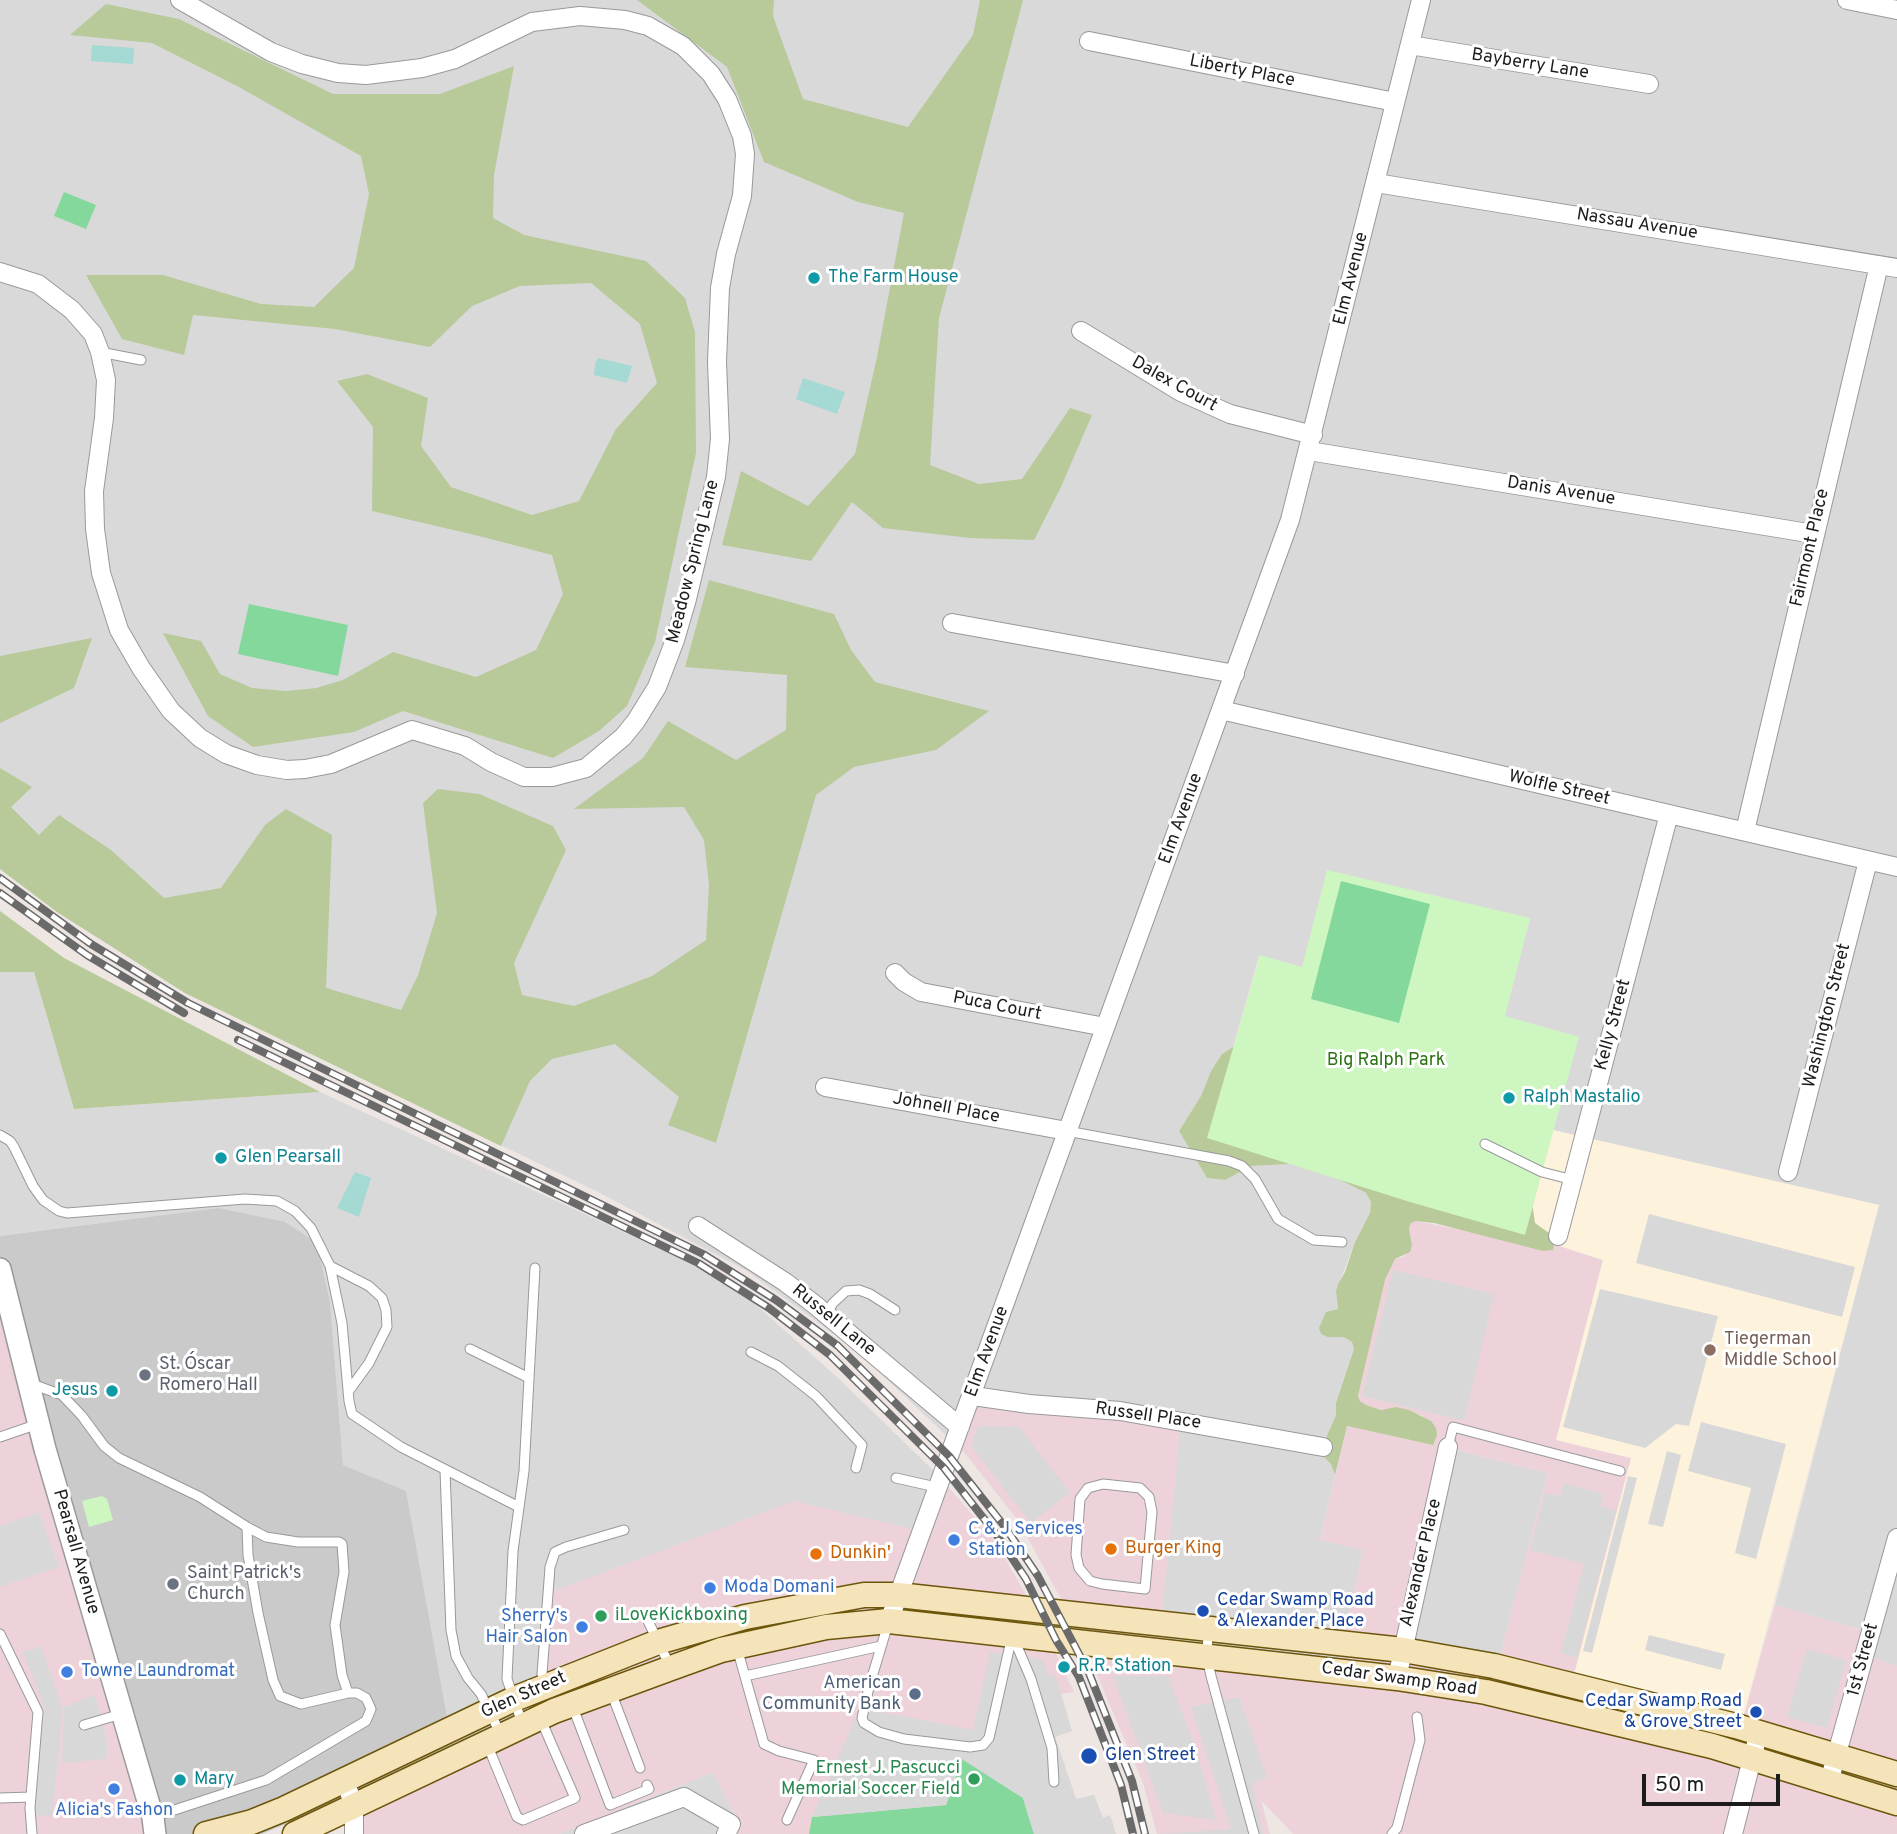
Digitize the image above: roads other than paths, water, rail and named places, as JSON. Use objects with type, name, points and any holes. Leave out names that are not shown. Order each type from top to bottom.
[{"type":"main road","name":"Glen Street","points":[[206,1834],[273,1814],[545,1685],[658,1642],[745,1616],[806,1604],[864,1595],[898,1595]]},
{"type":"main road","name":"Cedar Swamp Road","points":[[898,1595],[1403,1650],[1494,1666],[1546,1686],[1759,1733],[1897,1774]]},
{"type":"main road","name":"Cedar Swamp Road","points":[[889,1622],[1512,1693],[1753,1758],[1897,1803]]},
{"type":"main road","name":"Glen Street","points":[[295,1834],[529,1722],[671,1668],[737,1647],[826,1627],[889,1622]]},
{"type":"street","name":"Meadow Spring Lane","points":[[0,272],[38,284],[72,310],[93,334],[106,380],[94,491],[95,529],[101,573],[120,630],[141,668],[171,711],[200,738],[226,754],[257,765],[287,770],[331,764],[412,730],[465,746],[524,777],[552,777],[586,768],[623,737],[636,721],[657,687],[675,640],[688,599],[716,477],[720,439],[717,362],[720,288],[742,195],[745,154],[742,136],[727,99],[711,74],[683,46],[648,26],[625,20],[580,16],[532,22],[455,59],[422,68],[366,75],[338,73],[302,64],[271,52],[180,0]]},
{"type":"street","name":"Elm Avenue","points":[[889,1622],[1290,520],[1422,0]]},
{"type":"street","points":[[1847,0],[1897,10]]},
{"type":"street","name":"Liberty Place","points":[[1089,41],[1395,102]]},
{"type":"street","name":"Bayberry Lane","points":[[1410,45],[1649,84]]},
{"type":"street","name":"Nassau Avenue","points":[[1376,183],[1888,266]]},
{"type":"street","name":"Fairmont Place","points":[[1745,831],[1814,534],[1888,266]]},
{"type":"street","name":"Dalex Court","points":[[1081,331],[1181,393],[1311,443]]},
{"type":"street","name":"Danis Avenue","points":[[1311,443],[1814,534]]},
{"type":"street","points":[[952,623],[1235,674]]},
{"type":"street","name":"Wolfle Street","points":[[1221,710],[1897,867]]},
{"type":"street","name":"Kelly Street","points":[[1558,1236],[1669,814]]},
{"type":"street","name":"Washington Street","points":[[1788,1172],[1868,861]]},
{"type":"street","name":"Puca Court","points":[[894,972],[921,992],[1105,1027]]},
{"type":"street","name":"Johnell Place","points":[[825,1087],[1068,1131]]},
{"type":"street","name":"Russell Lane","points":[[698,1226],[785,1282],[960,1427]]},
{"type":"street","name":"Pearsall Avenue","points":[[0,1269],[38,1424],[154,1826]]},
{"type":"street","name":"Russell Place","points":[[973,1396],[1029,1404],[1120,1411],[1323,1447]]},
{"type":"street","name":"Alexander Place","points":[[1396,1678],[1448,1447]]},
{"type":"street","name":"1st Street","points":[[1829,1782],[1897,1538]]},
{"type":"street","points":[[1733,1834],[1759,1733]]},
{"type":"street","points":[[345,1781],[354,1806],[354,1834]]},
{"type":"street","points":[[584,1834],[684,1797],[731,1824],[726,1834]]},
{"type":"lane","points":[[100,352],[141,360]]},
{"type":"lane","points":[[1068,1131],[1229,1161],[1242,1167],[1255,1179],[1278,1219],[1314,1240],[1342,1242]]},
{"type":"lane","points":[[0,1135],[15,1147],[33,1186],[43,1200],[59,1210],[75,1213],[244,1199],[277,1201],[295,1212],[312,1228],[330,1266],[342,1323],[352,1414],[401,1447],[519,1507]]},
{"type":"lane","points":[[1485,1144],[1542,1172],[1573,1180]]},
{"type":"lane","points":[[330,1266],[369,1286],[382,1298],[386,1310],[387,1327],[369,1363],[348,1392]]},
{"type":"lane","points":[[535,1268],[524,1471],[513,1551],[507,1679],[514,1699],[529,1722],[575,1798],[523,1820],[517,1817],[529,1722],[545,1685],[542,1674],[550,1567],[555,1552],[624,1530]]},
{"type":"lane","points":[[826,1314],[846,1291],[859,1290],[895,1310]]},
{"type":"lane","points":[[470,1349],[529,1378]]},
{"type":"lane","points":[[751,1352],[778,1366],[816,1396],[862,1445],[856,1468]]},
{"type":"lane","points":[[27,1382],[62,1395],[104,1446],[119,1458],[200,1497],[266,1537],[298,1542],[339,1542],[343,1548],[344,1572],[335,1625],[342,1675],[348,1693]]},
{"type":"lane","points":[[0,1437],[38,1424]]},
{"type":"lane","points":[[1448,1447],[1453,1427],[1620,1471]]},
{"type":"lane","points":[[445,1470],[451,1630],[456,1656],[490,1711],[529,1722],[610,1805],[649,1789],[647,1785]]},
{"type":"lane","points":[[896,1478],[936,1488]]},
{"type":"lane","points":[[1103,1484],[1139,1488],[1149,1497],[1152,1512],[1145,1588],[1090,1581],[1079,1568],[1076,1555],[1078,1515],[1080,1499],[1088,1488],[1103,1484]]},
{"type":"lane","points":[[154,1826],[266,1780],[366,1721],[371,1709],[366,1698],[357,1693],[300,1704],[280,1696],[273,1680],[258,1613],[248,1555],[247,1527]]},
{"type":"lane","points":[[646,1617],[671,1668]]},
{"type":"lane","points":[[889,1622],[869,1687],[862,1718],[864,1723],[878,1732],[904,1739],[970,1747],[983,1745],[989,1738],[1012,1635]]},
{"type":"lane","points":[[1208,1630],[1207,1657],[1254,1834]]},
{"type":"lane","points":[[0,1634],[38,1712],[31,1797],[32,1834]]},
{"type":"lane","points":[[1012,1635],[1031,1679],[1052,1748],[1054,1782]]},
{"type":"lane","points":[[745,1676],[881,1646]]},
{"type":"lane","points":[[737,1647],[764,1744],[814,1760],[787,1820]]},
{"type":"lane","points":[[610,1690],[640,1768]]},
{"type":"lane","points":[[84,1725],[123,1714]]},
{"type":"lane","points":[[1392,1834],[1397,1828],[1420,1740],[1417,1717]]},
{"type":"lane","points":[[0,1798],[31,1797]]},
{"type":"water","points":[[92,45],[134,48],[133,64],[91,61]]},
{"type":"water","points":[[598,358],[632,366],[627,383],[594,375]]},
{"type":"water","points":[[803,378],[845,392],[837,414],[796,399]]},
{"type":"water","points":[[355,1172],[371,1178],[359,1217],[337,1208]]},
{"type":"railway","points":[[0,878],[91,944],[188,1003],[703,1254],[776,1300],[838,1346],[949,1456],[1005,1527],[1038,1576],[1089,1673],[1132,1781],[1145,1834]]},
{"type":"railway","points":[[0,893],[87,955],[184,1013]]},
{"type":"railway","points":[[238,1040],[698,1263],[769,1308],[830,1355],[944,1468],[996,1534],[1026,1579],[1056,1640],[1079,1677],[1121,1785],[1133,1834]]},
{"type":"place","name":"The Farm House","points":[[814,278]]},
{"type":"place","name":"Ralph Mastalio","points":[[1509,1098]]},
{"type":"place","name":"Glen Pearsall","points":[[221,1158]]},
{"type":"place","name":"Tiegerman Middle School","points":[[1710,1350]]},
{"type":"place","name":"St. Óscar Romero Hall","points":[[145,1375]]},
{"type":"place","name":"Jesus","points":[[112,1391]]},
{"type":"place","name":"C & J Services Station","points":[[954,1540]]},
{"type":"place","name":"Burger King","points":[[1111,1549]]},
{"type":"place","name":"Dunkin'","points":[[816,1554]]},
{"type":"place","name":"Saint Patrick's Church","points":[[173,1584]]},
{"type":"place","name":"Moda Domani","points":[[710,1588]]},
{"type":"place","name":"Cedar Swamp Road & Alexander Place","points":[[1203,1611]]},
{"type":"place","name":"iLoveKickboxing","points":[[601,1616]]},
{"type":"place","name":"Sherry's Hair Salon","points":[[582,1627]]},
{"type":"place","name":"R.R. Station","points":[[1064,1667]]},
{"type":"place","name":"Towne Laundromat","points":[[67,1672]]},
{"type":"place","name":"American Community Bank","points":[[915,1694]]},
{"type":"place","name":"Cedar Swamp Road & Grove Street","points":[[1756,1712]]},
{"type":"place","name":"Glen Street","points":[[1089,1756]]},
{"type":"place","name":"Ernest J. Pascucci Memorial Soccer Field","points":[[974,1779]]},
{"type":"place","name":"Mary","points":[[180,1780]]},
{"type":"place","name":"Alicia's Fashon","points":[[114,1789]]},
{"type":"park label","name":"Big Ralph Park","points":[[1386,1061]]}]
